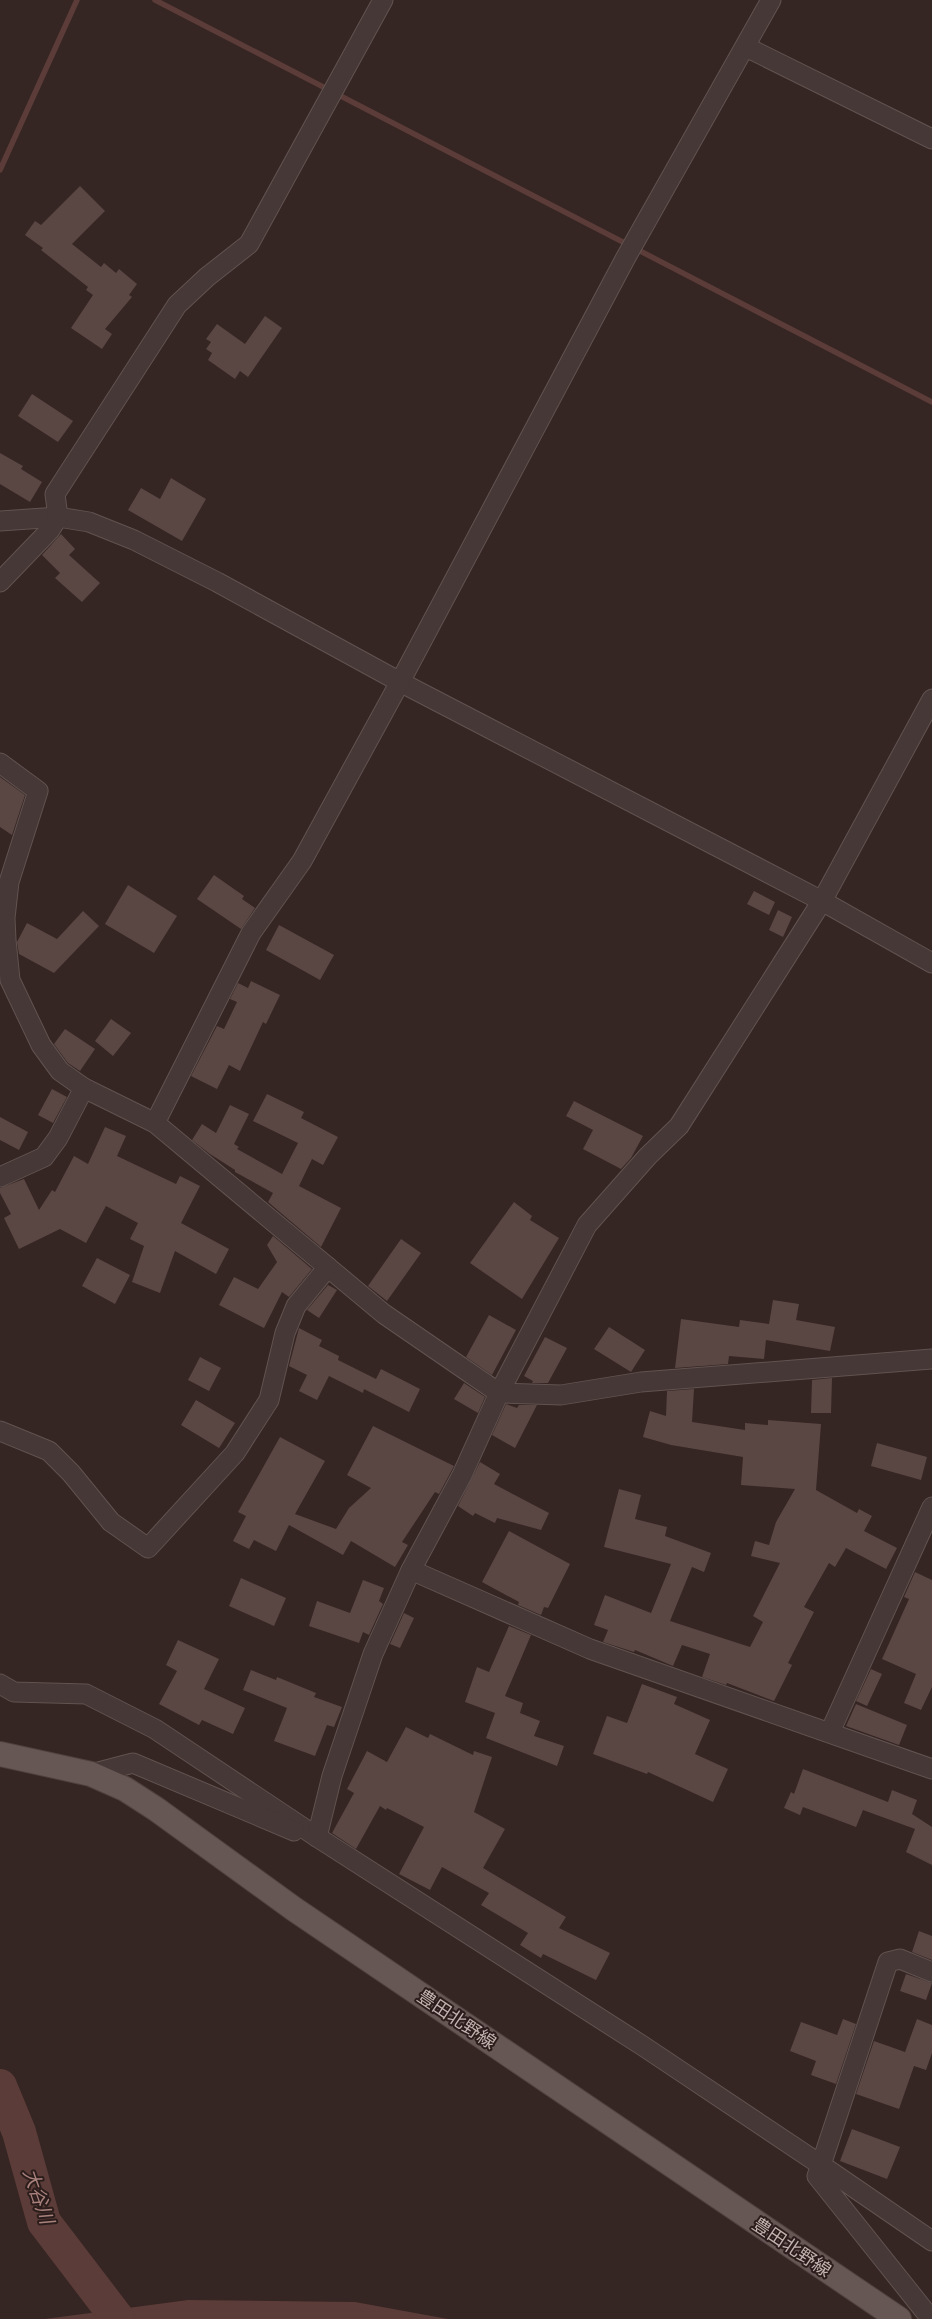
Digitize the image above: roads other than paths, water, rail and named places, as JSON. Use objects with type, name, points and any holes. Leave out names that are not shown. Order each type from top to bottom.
[{"type":"main road","name":"豊田北野線","points":[[0,1754],[47,1762],[91,1774],[125,1790],[156,1809],[310,1920],[899,2319]]},
{"type":"street","points":[[0,582],[50,530],[58,517],[55,494],[177,305],[207,277],[249,244],[383,0]]},
{"type":"street","points":[[155,1123],[251,933],[302,862],[625,259],[771,0]]},
{"type":"street","points":[[746,47],[932,139]]},
{"type":"street","points":[[0,521],[58,517],[89,522],[134,540],[217,582],[400,682],[822,901],[932,963]]},
{"type":"street","points":[[317,1837],[332,1776],[373,1654],[411,1570],[462,1475],[499,1393],[587,1225],[648,1156],[679,1126],[822,901],[932,699]]},
{"type":"street","points":[[0,763],[38,791],[8,882],[5,918],[10,980],[40,1045],[60,1071],[84,1088],[155,1123],[384,1314],[499,1393],[561,1395],[641,1382],[932,1359]]},
{"type":"street","points":[[0,1177],[44,1157],[58,1138],[84,1088]]},
{"type":"street","points":[[0,1431],[49,1451],[71,1473],[111,1522],[148,1548],[235,1453],[269,1400],[285,1333],[296,1306],[328,1267]]},
{"type":"street","points":[[830,1732],[932,1507]]},
{"type":"street","points":[[411,1570],[590,1649],[830,1732],[932,1770]]},
{"type":"street","points":[[0,1684],[14,1692],[86,1694],[155,1729],[317,1837],[643,2046],[932,2241]]},
{"type":"street","points":[[91,1774],[133,1763],[290,1830],[317,1837]]},
{"type":"street","points":[[931,2319],[817,2176],[888,1962],[900,1959],[932,1972]]},
{"type":"waterway","points":[[0,170],[77,0]]},
{"type":"waterway","points":[[155,0],[932,402]]},
{"type":"waterway","name":"大谷川","points":[[0,2086],[19,2132],[44,2222],[118,2319]]}]
